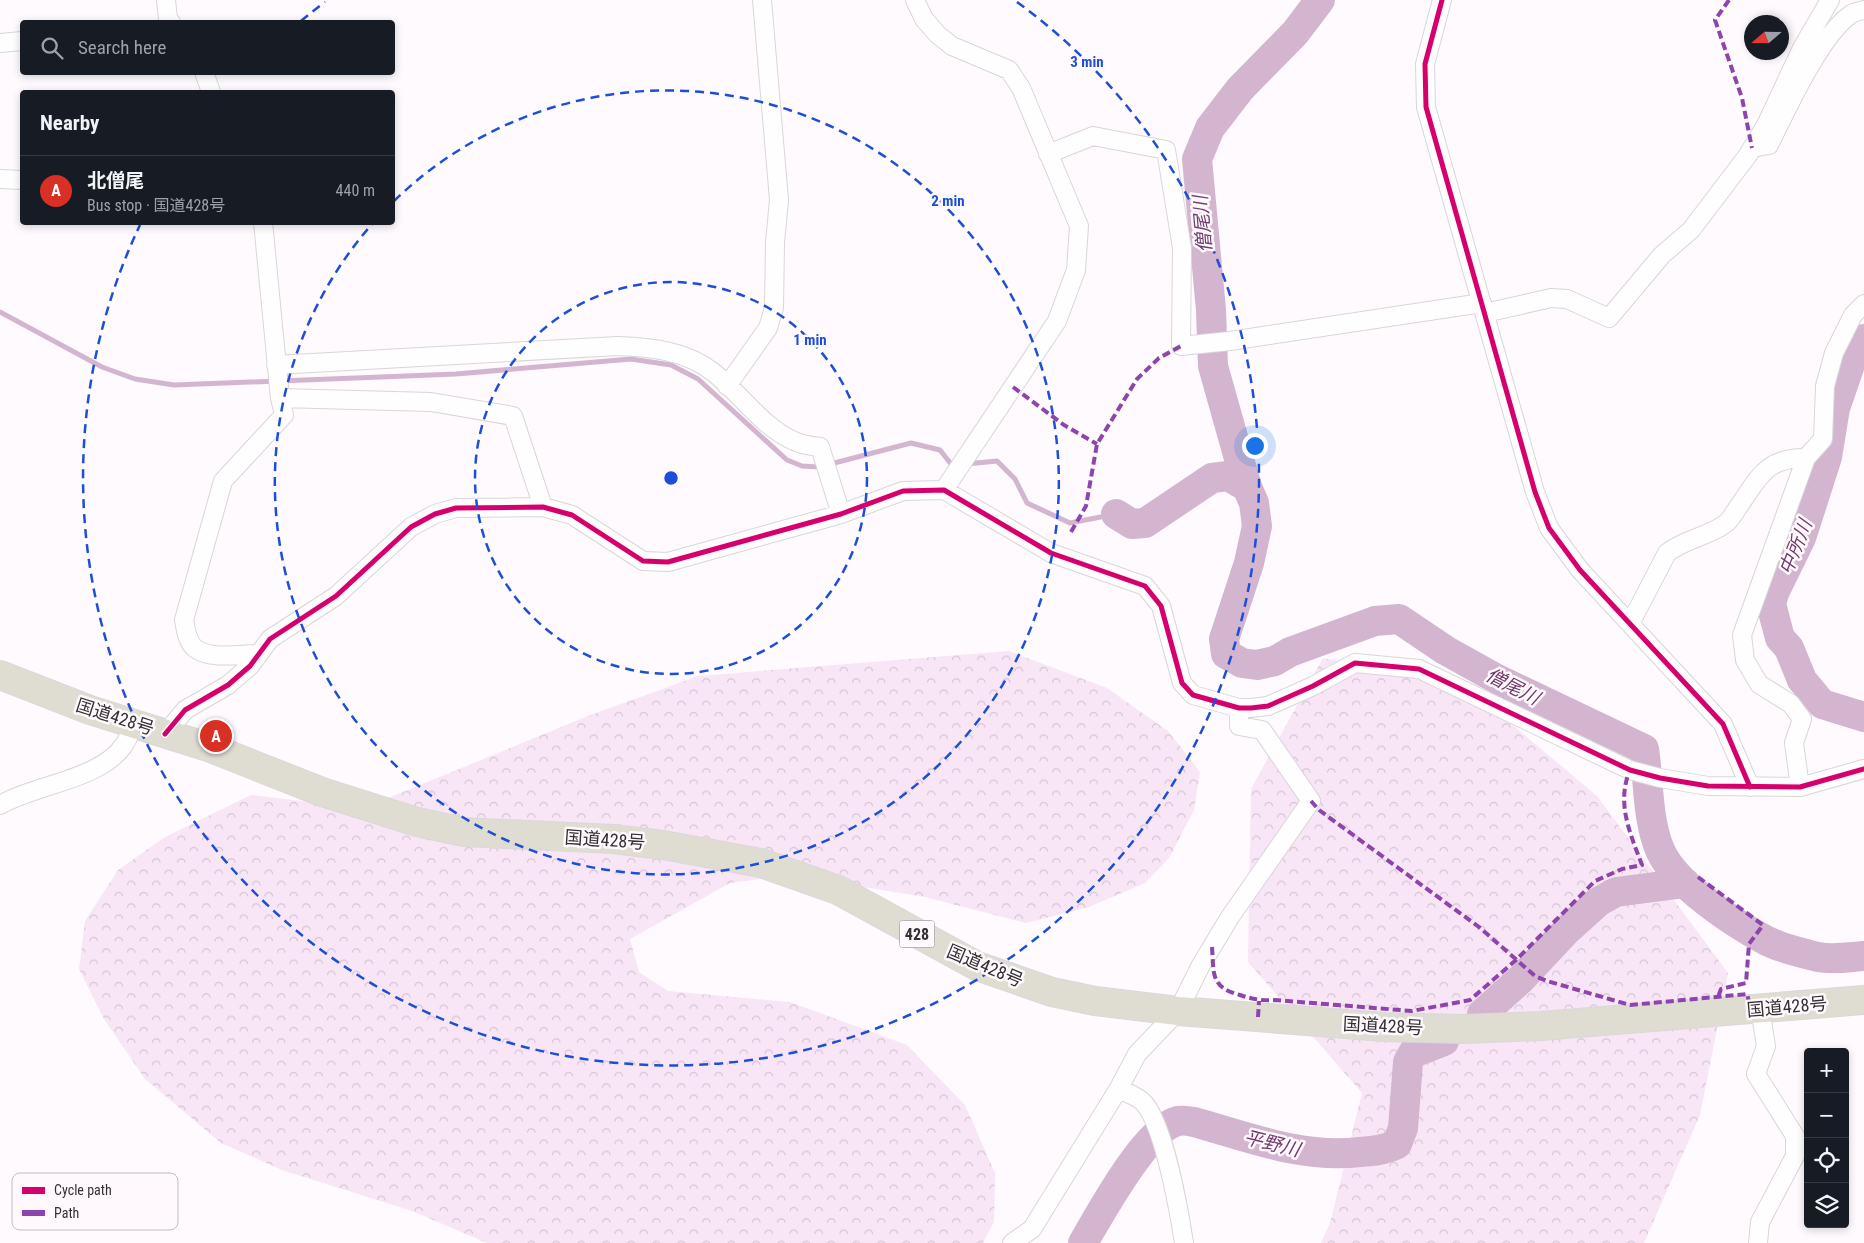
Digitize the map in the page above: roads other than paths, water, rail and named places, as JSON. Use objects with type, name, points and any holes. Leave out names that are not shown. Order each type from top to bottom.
[{"type":"highway","name":"国道428号","points":[[0,675],[56,698],[211,748],[322,792],[417,822],[464,832],[613,839],[663,845],[761,863],[838,890],[942,949],[977,966],[1052,992],[1095,1001],[1178,1011],[1384,1027],[1483,1029],[1864,1000]]},
{"type":"street","points":[[166,0],[167,20]]},
{"type":"street","points":[[727,386],[768,328],[774,308],[775,244],[779,200],[762,0]]},
{"type":"street","points":[[915,0],[924,19],[938,35],[952,46],[1009,70],[1021,88],[1078,226],[1076,270],[1057,321],[944,490]]},
{"type":"street","points":[[1442,0],[1424,64],[1426,107],[1535,492],[1549,528],[1580,570],[1723,724],[1750,787]]},
{"type":"street","points":[[1048,154],[1093,136],[1166,150],[1182,248],[1181,346],[1240,340],[1551,298],[1567,299],[1609,318],[1662,255],[1691,230],[1752,148],[1766,125],[1802,48],[1830,0]]},
{"type":"street","points":[[1752,148],[1769,145],[1797,90],[1834,30],[1851,14],[1864,10]]},
{"type":"street","points":[[0,43],[20,41]]},
{"type":"street","points":[[205,75],[209,90]]},
{"type":"street","points":[[0,179],[20,180]]},
{"type":"street","points":[[259,654],[216,655],[196,649],[188,638],[184,620],[223,481],[284,415],[276,364],[262,225]]},
{"type":"street","points":[[1800,787],[1794,743],[1802,719],[1791,704],[1759,684],[1745,660],[1742,635],[1806,458],[1823,439],[1825,386],[1834,354],[1853,315],[1864,304]]},
{"type":"street","points":[[276,364],[428,358],[469,352],[648,346],[678,353],[712,371],[774,429],[796,442],[820,447],[841,514]]},
{"type":"street","points":[[280,398],[431,402],[513,416],[543,508]]},
{"type":"street","points":[[1630,624],[1667,553],[1675,546],[1714,530],[1727,522],[1762,472],[1775,463],[1791,458],[1806,458]]},
{"type":"street","points":[[165,734],[185,710],[228,685],[250,666],[270,639],[336,596],[411,527],[435,514],[456,508],[543,508],[572,515],[643,561],[668,562],[841,514],[904,491],[944,490],[1051,554],[1145,586],[1162,606],[1182,683],[1193,695],[1239,708],[1268,706],[1313,686],[1356,663],[1419,668],[1630,770],[1660,778],[1708,786],[1800,787],[1864,770]]},
{"type":"street","points":[[1012,1243],[1032,1229],[1119,1088],[1137,1054],[1178,1011],[1201,966],[1230,917],[1311,801],[1262,730],[1239,726],[1239,708]]},
{"type":"street","points":[[0,805],[15,796],[96,769],[124,746],[134,724]]},
{"type":"street","points":[[1758,1243],[1760,1222],[1795,1156],[1795,1136],[1756,1074],[1766,1046],[1760,1009]]},
{"type":"street","points":[[1119,1088],[1142,1102],[1158,1129],[1180,1216],[1184,1243]]},
{"type":"waterway","name":"僧尾川","points":[[1247,487],[1213,366],[1211,310],[1197,159],[1210,128],[1240,89],[1295,33],[1320,0]]},
{"type":"waterway","points":[[0,312],[102,367],[135,379],[174,385],[456,374],[631,359],[671,365],[698,379],[787,460],[802,466],[819,467],[911,443],[940,450],[951,464],[958,464]]},
{"type":"waterway","name":"中所川","points":[[1864,339],[1853,356],[1835,408],[1827,457],[1801,538],[1774,593],[1771,604],[1780,638],[1789,648],[1802,680],[1822,704],[1864,717]]},
{"type":"waterway","points":[[966,464],[997,461],[1015,479],[1027,503],[1070,523],[1116,514]]},
{"type":"waterway","name":"僧尾川","points":[[1116,514],[1132,524],[1145,523],[1212,478],[1228,476],[1247,487],[1254,503],[1257,526],[1249,563],[1224,639],[1226,654],[1242,663],[1257,665],[1275,661],[1290,652],[1375,621],[1399,619],[1445,650],[1497,679],[1644,749],[1653,826],[1660,850],[1679,877],[1692,890],[1723,914],[1767,941],[1792,950],[1824,958],[1864,956]]},
{"type":"waterway","name":"平野川","points":[[1482,1014],[1521,979],[1567,930],[1598,902],[1616,892],[1685,883]]},
{"type":"waterway","name":"平野川","points":[[1083,1243],[1138,1155],[1165,1127],[1178,1121],[1194,1122],[1296,1150],[1338,1153],[1370,1151],[1397,1144],[1403,1128],[1408,1062],[1413,1053],[1444,1041]]},
{"type":"place","name":"北僧尾","points":[[216,736]]}]
